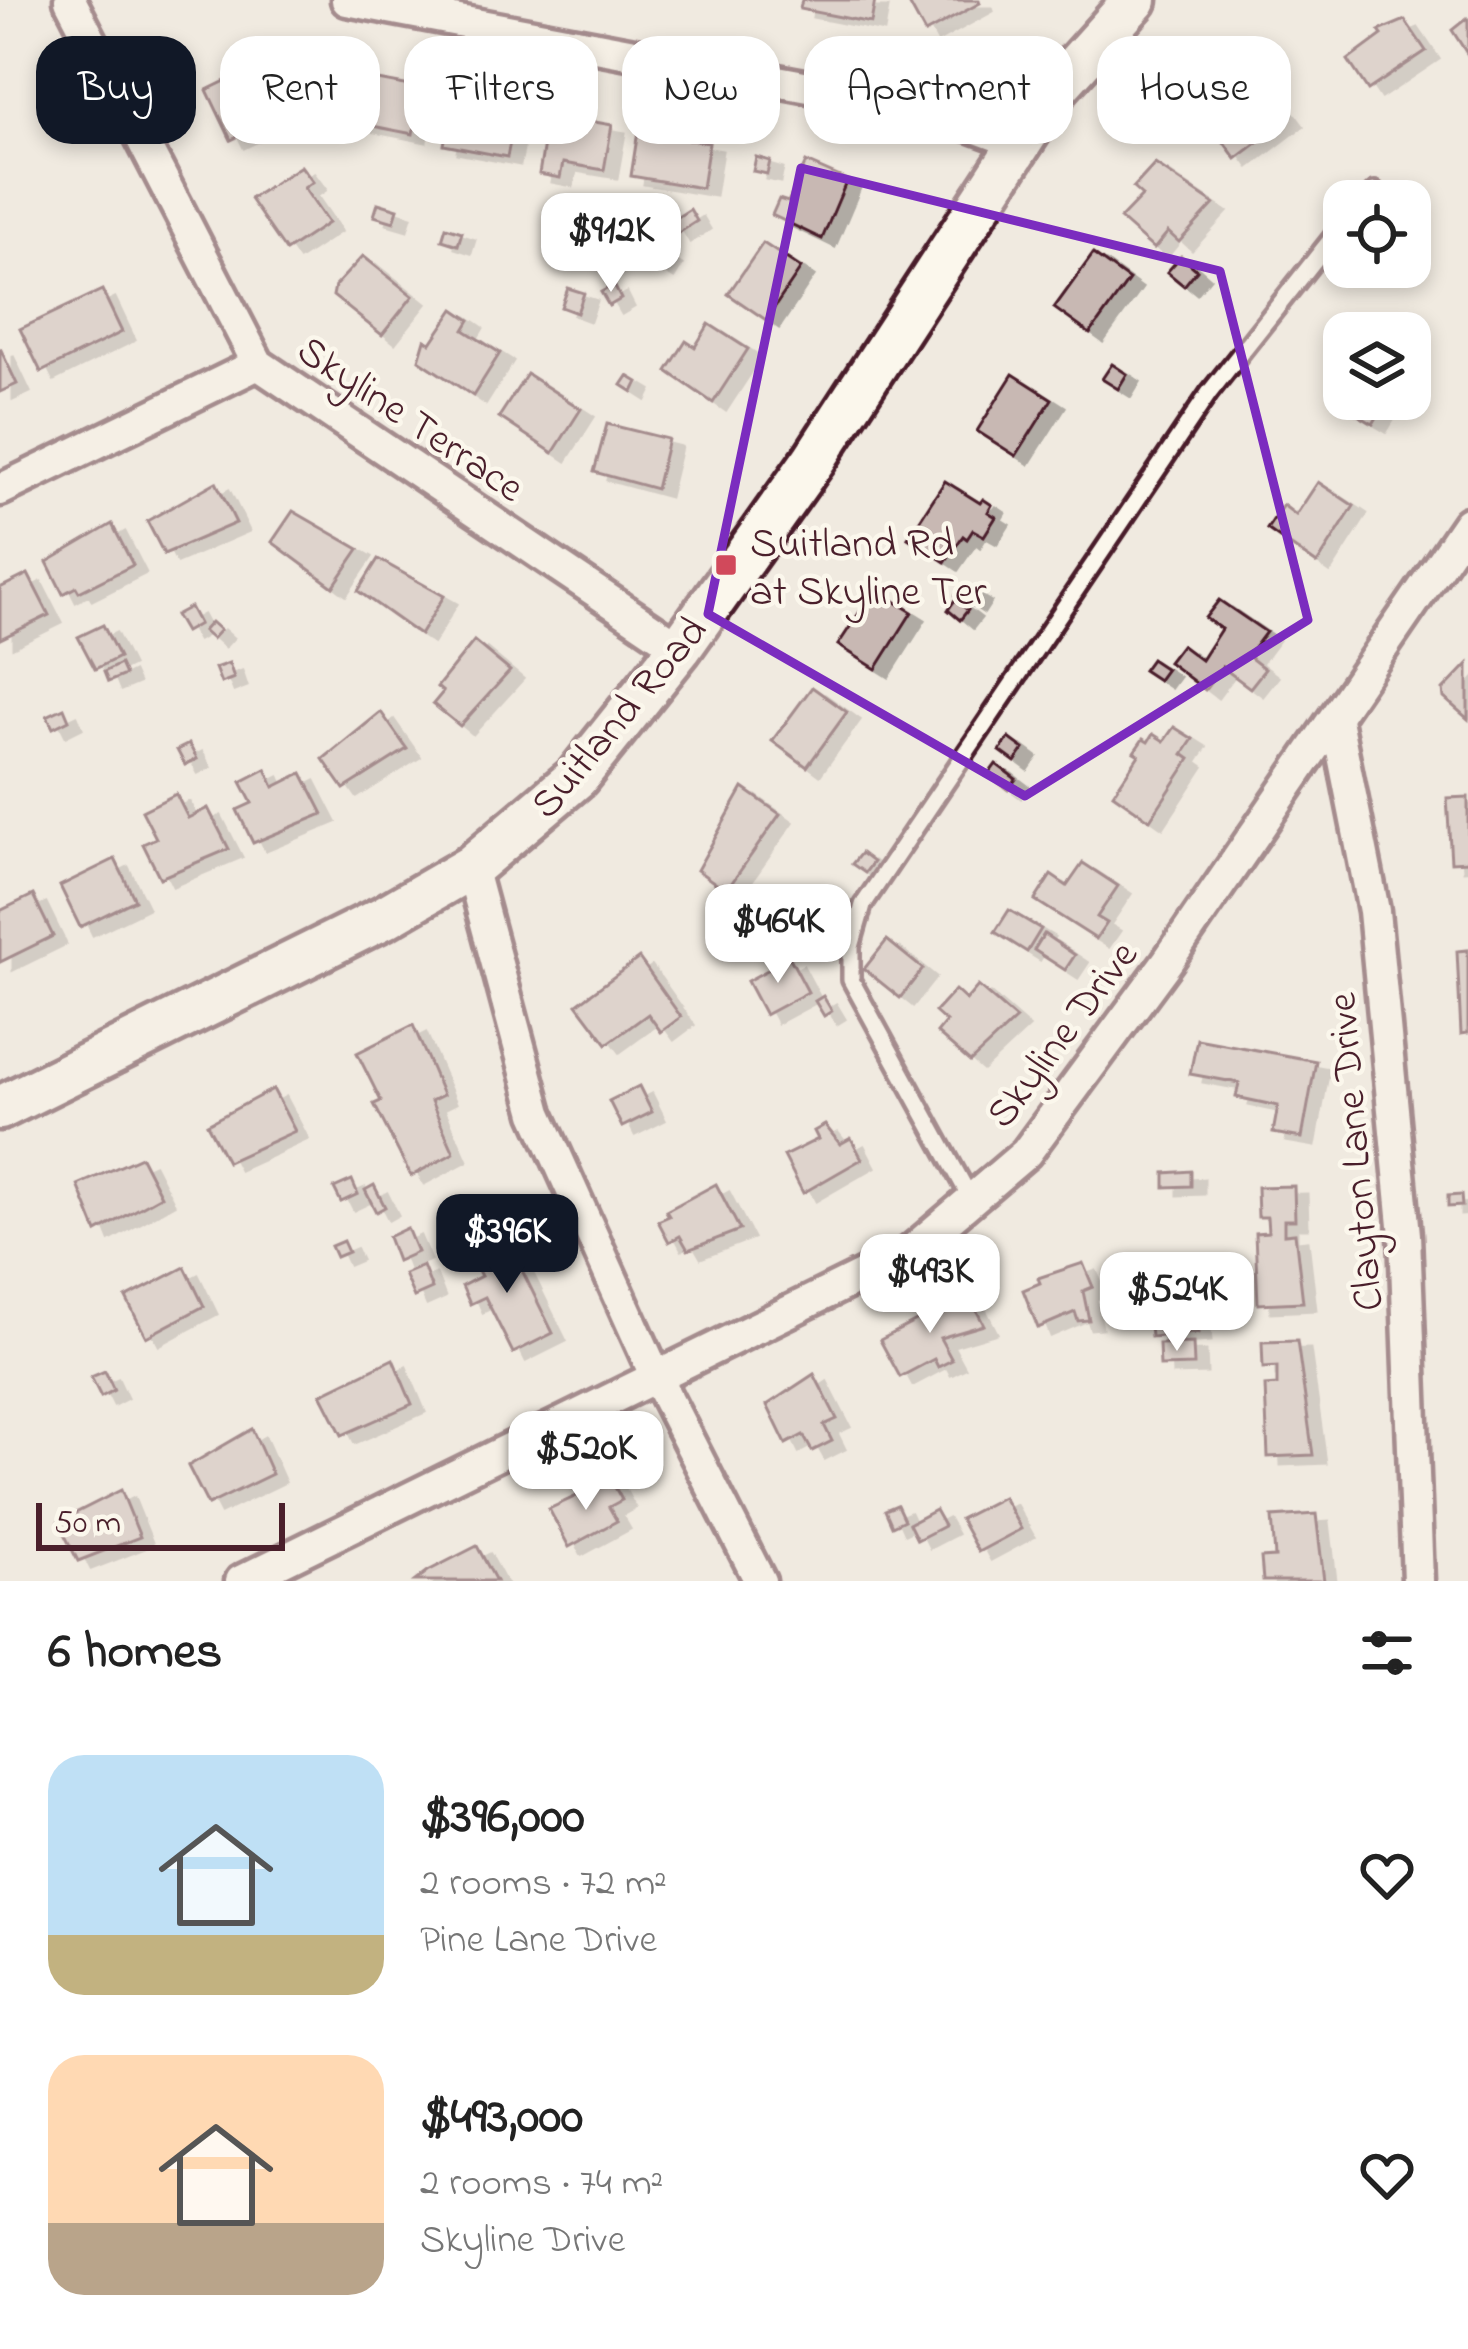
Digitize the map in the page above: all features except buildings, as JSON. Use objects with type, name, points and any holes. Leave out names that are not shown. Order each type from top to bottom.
[{"type":"main road","name":"Suitland Road","points":[[1073,69],[1135,0]]},
{"type":"main road","name":"Suitland Road","points":[[0,1108],[385,917],[471,867],[577,777],[680,648],[813,461],[1020,144]]},
{"type":"street","name":"Skyline Terrace","points":[[70,0],[258,364],[680,648]]},
{"type":"street","points":[[347,0],[804,86]]},
{"type":"street","points":[[0,490],[258,364]]},
{"type":"street","name":"Skyline Drive","points":[[241,1581],[910,1252],[1025,1153],[1336,720],[1468,523]]},
{"type":"street","name":"Clayton Lane Drive","points":[[1336,720],[1374,911],[1405,1235],[1418,1581]]},
{"type":"street","points":[[471,867],[537,1113],[656,1378],[760,1581]]},
{"type":"lane","points":[[971,1199],[851,980],[851,947],[863,905],[1210,393],[1323,250]]},
{"type":"highlighted area","points":[[801,168],[1220,271],[1308,620],[1025,796],[708,614]]},
{"type":"place","name":"Suitland Rd at Skyline Ter","points":[[726,565]]}]
